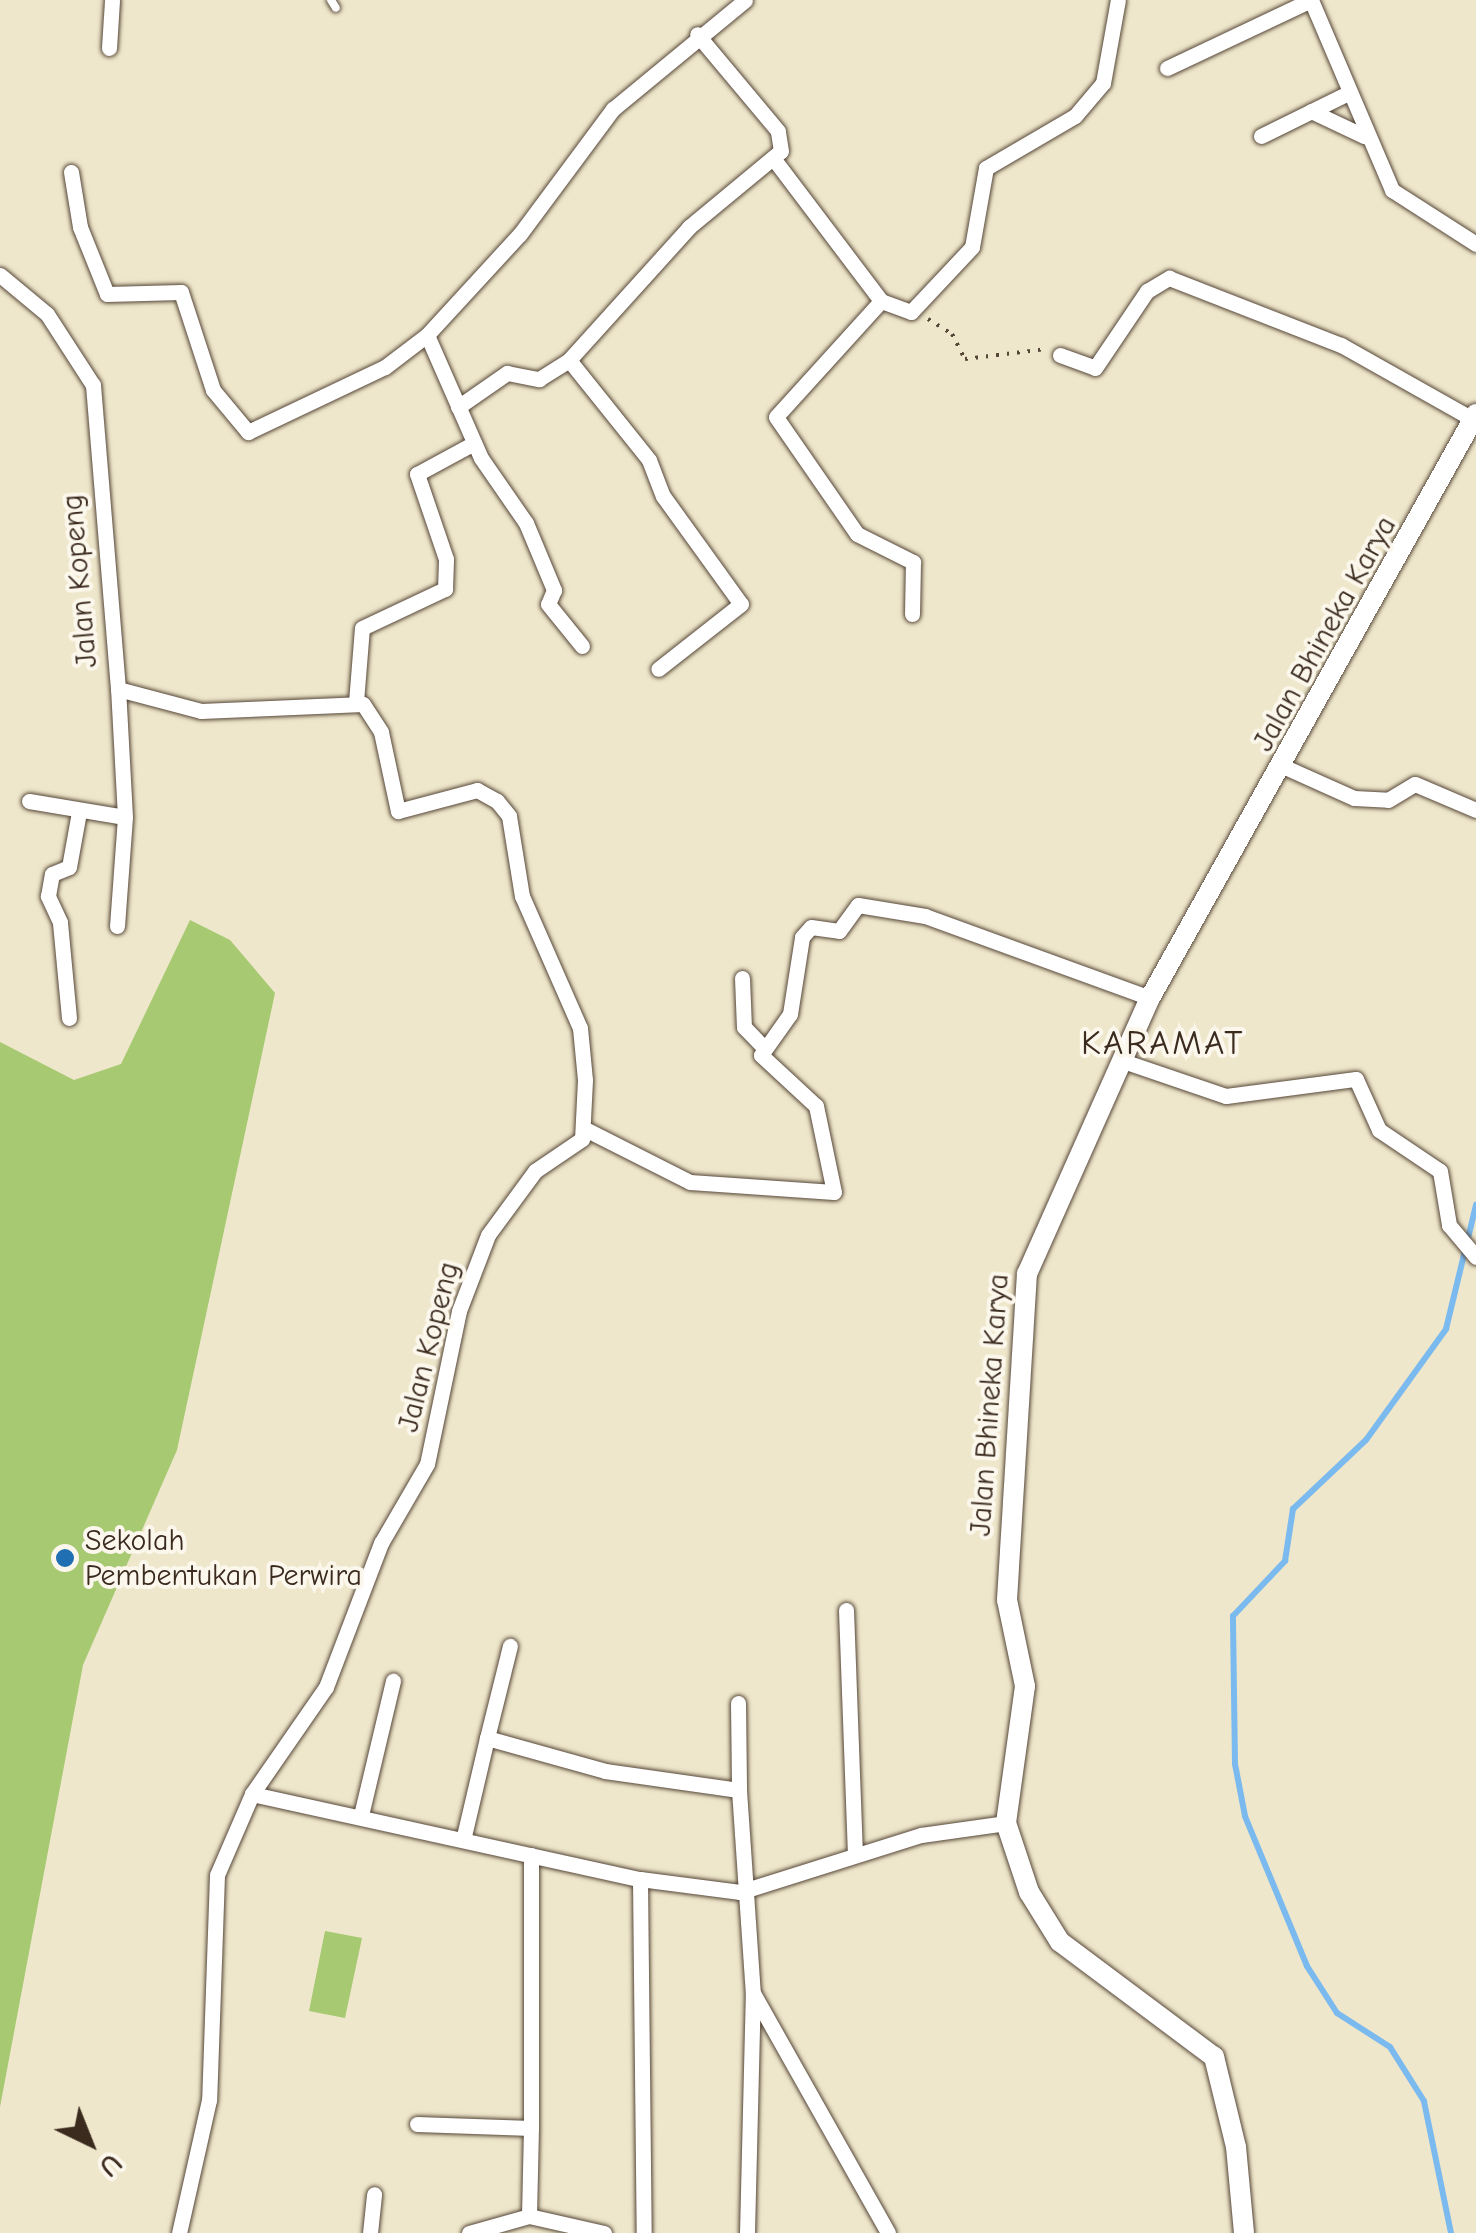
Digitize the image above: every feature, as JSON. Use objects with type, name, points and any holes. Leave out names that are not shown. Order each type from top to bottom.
[{"type":"street","points":[[110,48],[112,0]]},
{"type":"street","points":[[70,172],[80,226],[108,294],[181,292],[213,390],[232,403],[244,432],[385,367],[427,336],[520,234],[613,109],[697,34],[745,0]]},
{"type":"street","points":[[773,158],[881,300],[911,312],[972,247],[986,168],[1075,116],[1103,83],[1118,0]]},
{"type":"street","points":[[1167,68],[1311,0],[1364,136],[1405,204],[1476,244]]},
{"type":"street","points":[[458,407],[507,374],[539,378],[569,360],[688,227],[773,158],[783,138],[697,34]]},
{"type":"street","points":[[1261,136],[1346,94]]},
{"type":"street","points":[[1311,111],[1364,136]]},
{"type":"street","name":"Jalan Kopeng","points":[[0,275],[47,314],[93,385],[118,689],[200,711],[356,702]]},
{"type":"street","points":[[1060,355],[1096,368],[1147,291],[1169,278],[1341,346],[1475,417]]},
{"type":"street","points":[[881,300],[776,417],[857,534],[912,562],[912,614]]},
{"type":"street","points":[[427,336],[474,443],[526,522],[554,590],[548,604],[582,646]]},
{"type":"street","points":[[569,360],[649,460],[662,496],[741,604],[658,670]]},
{"type":"street","name":"Jalan Bhineka Karya","points":[[1244,2233],[1236,2147],[1214,2057],[1068,1951],[1028,1892],[1006,1823],[1025,1686],[1007,1600],[1027,1274],[1150,998],[1286,768],[1475,417]]},
{"type":"street","points":[[474,443],[416,474],[446,559],[445,589],[362,628],[356,702],[381,732],[398,811],[478,790],[506,809],[522,896],[580,1028],[586,1130],[690,1182],[830,1194],[838,1185],[816,1106],[766,1063],[762,1048],[744,1026],[742,978]]},
{"type":"street","points":[[117,926],[125,817],[118,689]]},
{"type":"street","points":[[1286,768],[1354,798],[1388,800],[1415,784],[1476,810]]},
{"type":"street","points":[[29,801],[125,817]]},
{"type":"street","points":[[69,1018],[60,922],[48,896],[52,874],[69,867],[80,812]]},
{"type":"street","points":[[762,1048],[790,1014],[805,932],[839,932],[858,905],[925,916],[1150,998]]},
{"type":"street","points":[[1120,1060],[1226,1096],[1356,1079],[1380,1130],[1440,1171],[1450,1225],[1476,1257]]},
{"type":"street","name":"Jalan Kopeng","points":[[179,2233],[209,2100],[217,1875],[252,1794],[326,1687],[381,1544],[428,1464],[460,1311],[488,1235],[525,1182],[586,1130]]},
{"type":"street","points":[[846,1610],[855,1854]]},
{"type":"street","points":[[464,1836],[510,1646]]},
{"type":"street","points":[[362,1811],[393,1680]]},
{"type":"street","points":[[738,1702],[740,1892],[753,1993],[747,2233]]},
{"type":"street","points":[[487,1738],[605,1771],[739,1790]]},
{"type":"street","points":[[252,1794],[362,1811],[640,1879],[740,1892],[855,1854],[1006,1823]]},
{"type":"street","points":[[529,2216],[532,1855]]},
{"type":"street","points":[[640,1879],[644,2233]]},
{"type":"street","points":[[753,1993],[888,2233]]},
{"type":"street","points":[[417,2124],[531,2128]]},
{"type":"street","points":[[370,2233],[374,2194]]},
{"type":"street","points":[[469,2233],[529,2216],[604,2233]]},
{"type":"path","points":[[911,312],[952,334],[965,359],[1026,349]]},
{"type":"green space","name":"Sekolah Pembentukan Perwira","points":[[190,920],[230,940],[275,993],[177,1450],[83,1665],[0,2107],[0,1042],[74,1080],[121,1064]]},
{"type":"green space","points":[[325,1931],[362,1938],[345,2018],[309,2011]]},
{"type":"waterway","points":[[1451,2233],[1424,2101],[1390,2047],[1337,2013],[1307,1966],[1245,1816],[1235,1764],[1233,1616],[1285,1561],[1293,1509],[1366,1440],[1446,1329],[1476,1205]]},
{"type":"place","name":"Sekolah Pembentukan Perwira","points":[[65,1558]]},
{"type":"district","name":"KARAMAT","points":[[1163,1043]]}]
